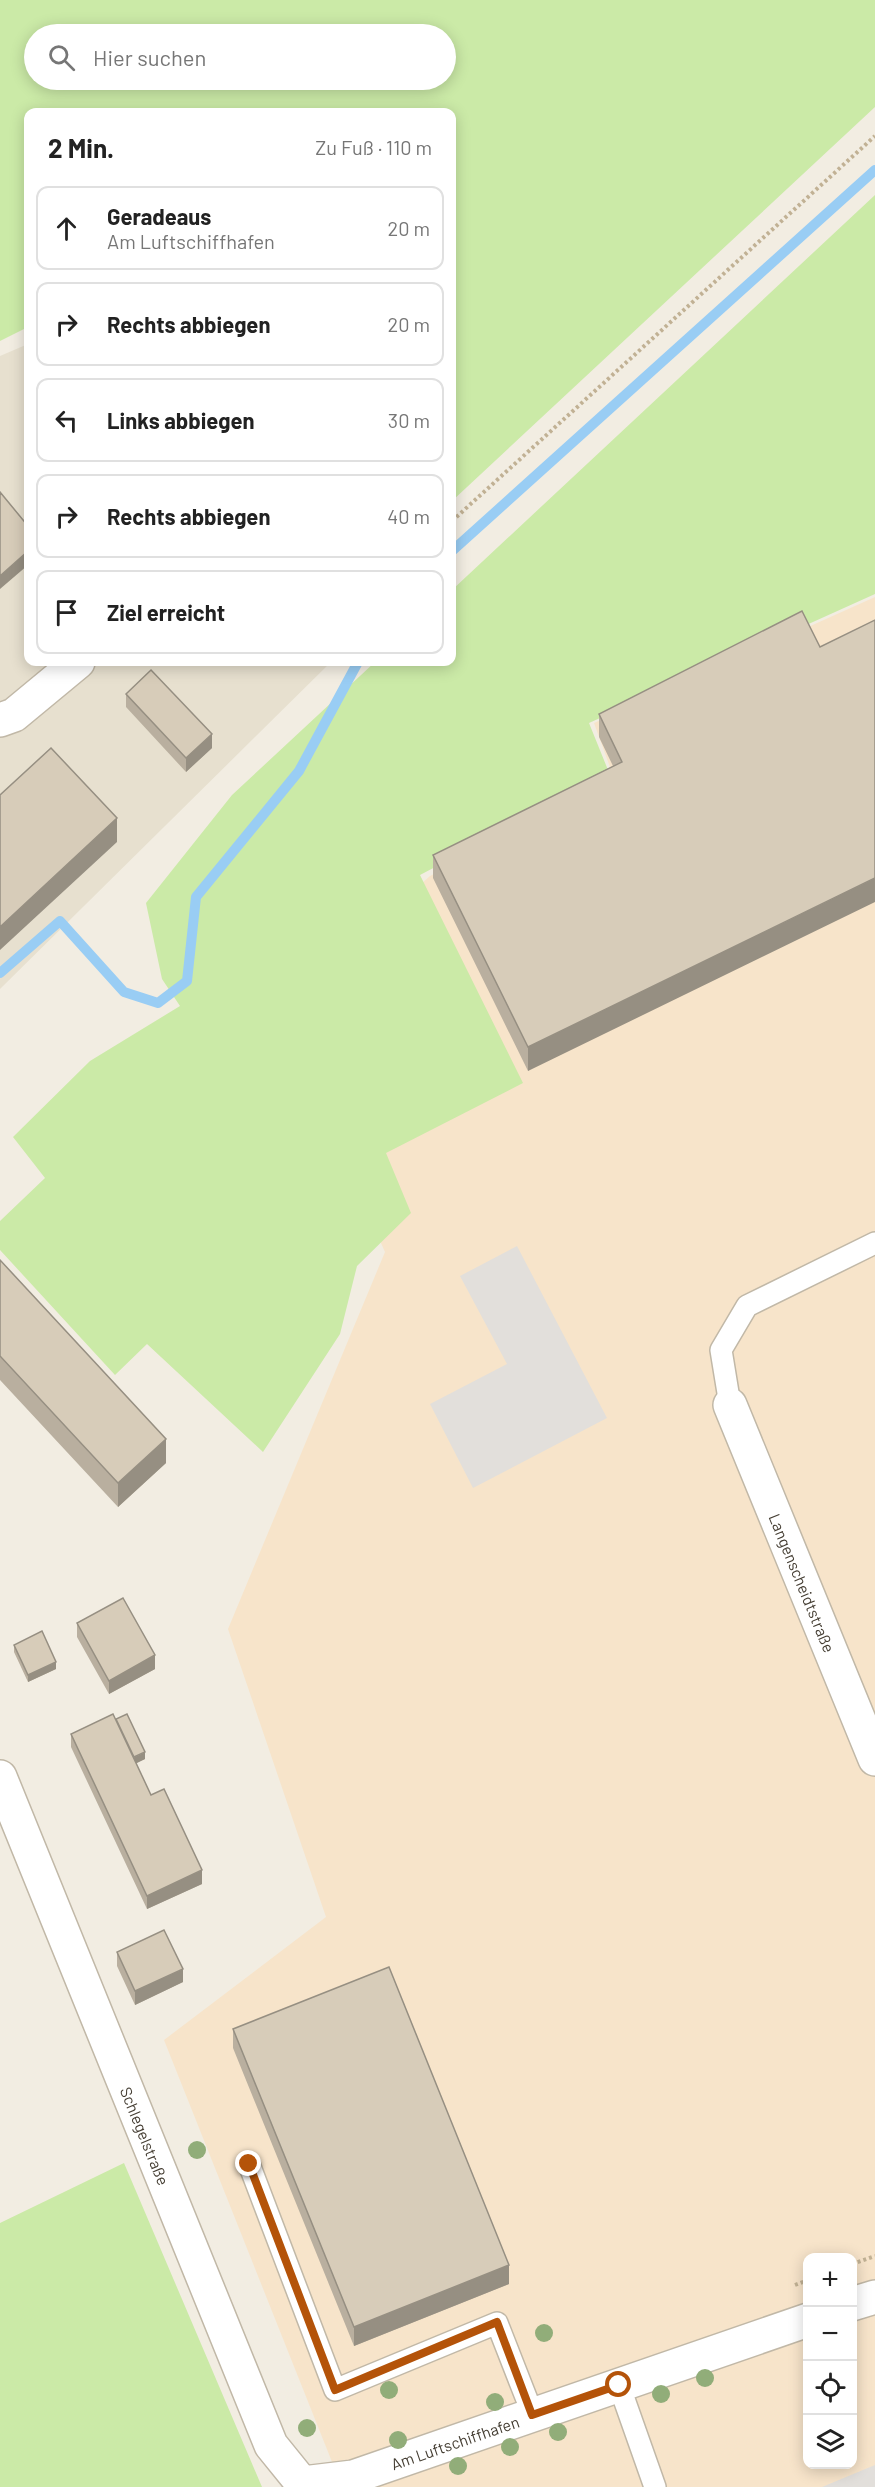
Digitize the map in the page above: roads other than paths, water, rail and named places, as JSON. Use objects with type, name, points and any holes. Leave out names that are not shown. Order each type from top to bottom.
[{"type":"street","points":[[0,720],[14,715],[73,666]]},
{"type":"street","name":"Langenscheidtstraße","points":[[730,1405],[875,1759]]},
{"type":"street","name":"Schlegelstraße","points":[[0,1777],[271,2445],[304,2485]]},
{"type":"street","points":[[857,2302],[875,2297]]},
{"type":"street","name":"Am Luftschiffhafen","points":[[304,2485],[353,2477],[803,2321]]},
{"type":"lane","points":[[730,1405],[721,1350],[747,1306],[875,1243]]},
{"type":"lane","points":[[249,2164],[335,2390],[497,2322],[532,2415]]},
{"type":"lane","points":[[619,2385],[655,2487]]},
{"type":"waterway","points":[[456,547],[875,170]]},
{"type":"waterway","points":[[0,973],[60,921],[124,992],[158,1003],[187,981],[196,897],[299,771],[356,666]]}]
